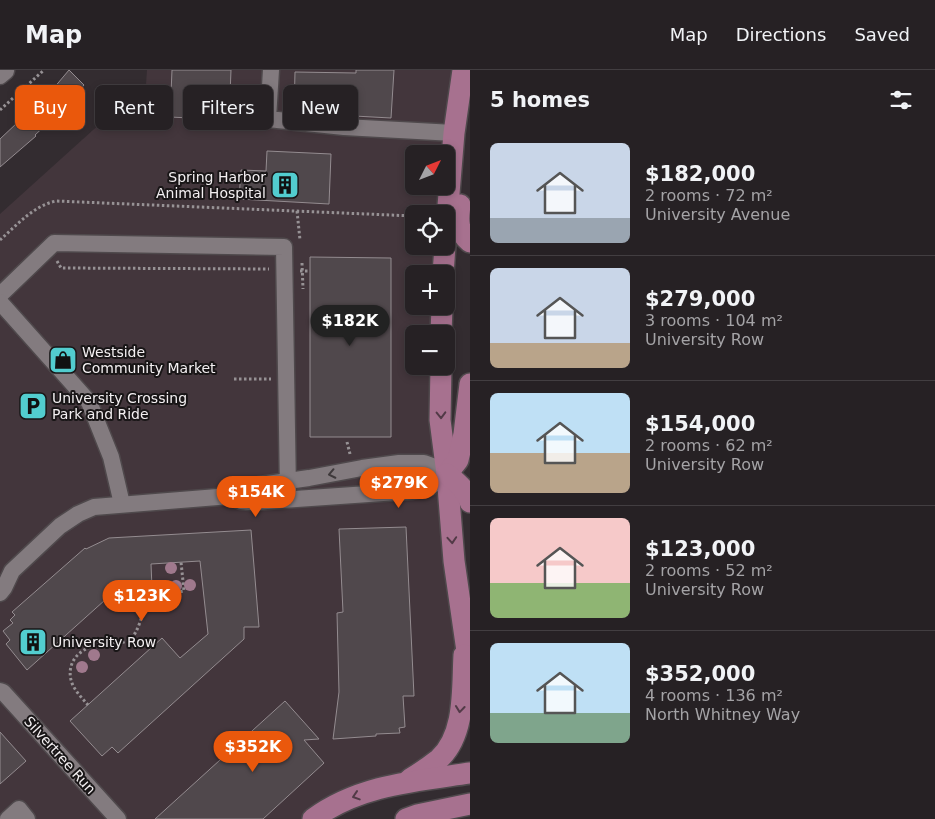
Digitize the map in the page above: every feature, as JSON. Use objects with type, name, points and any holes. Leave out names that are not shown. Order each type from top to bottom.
[{"type":"main road","points":[[448,205],[454,133],[463,70]]},
{"type":"main road","points":[[454,133],[459,151],[462,186],[458,221],[460,231],[470,242]]},
{"type":"main road","points":[[441,375],[440,420],[447,474],[454,561],[470,672]]},
{"type":"main road","points":[[447,474],[458,460],[464,434],[470,384]]},
{"type":"main road","points":[[447,474],[461,486],[469,497],[470,502]]},
{"type":"main road","points":[[403,783],[440,758],[451,743],[457,728],[460,712],[465,642]]},
{"type":"main road","points":[[313,819],[347,799],[384,787],[470,773]]},
{"type":"main road","points":[[417,818],[470,804]]},
{"type":"street","points":[[0,76],[6,70]]},
{"type":"street","points":[[271,70],[268,119],[344,127],[454,133]]},
{"type":"street","points":[[0,295],[54,243],[284,247],[288,500]]},
{"type":"street","points":[[0,302],[89,402],[111,457],[122,504]]},
{"type":"street","points":[[0,593],[4,588],[6,573],[60,526],[78,514],[94,507],[230,496],[248,502],[375,495],[418,490],[432,486],[447,474],[428,464],[416,462],[362,468],[249,486],[230,496]]},
{"type":"street","name":"Silvertree Run","points":[[1,687],[118,819]]},
{"type":"street","points":[[8,819],[19,809],[27,819]]},
{"type":"path","points":[[0,110],[44,70]]},
{"type":"path","points":[[0,240],[37,208],[45,203],[56,201],[405,216]]},
{"type":"path","points":[[55,258],[61,268],[308,271]]},
{"type":"path","points":[[234,379],[286,379]]},
{"type":"path","points":[[347,442],[350,455]]},
{"type":"path","points":[[88,705],[77,692],[71,680],[70,667],[78,654],[88,647],[103,644],[121,644],[130,639],[138,628],[147,602],[157,596],[184,591],[181,562]]},
{"type":"shaded area","points":[[147,70],[463,70],[454,145],[405,145],[405,195],[448,195],[447,205],[405,205],[405,255],[444,255],[444,265],[405,265],[405,315],[442,315],[441,325],[405,325],[405,375],[441,375],[460,712],[440,758],[313,819],[0,819],[0,214],[95,128],[95,130],[173,130],[173,85],[146,85]]},
{"type":"building","points":[[69,70],[84,85],[56,85]]},
{"type":"building","points":[[172,70],[231,70],[230,85],[183,85],[183,118],[173,117],[173,85],[171,85]]},
{"type":"building","points":[[356,70],[394,70],[391,118],[358,116],[358,85],[295,85],[295,72],[356,73]]},
{"type":"building","points":[[15,125],[15,130],[40,130],[0,167],[0,139]]},
{"type":"building","name":"Spring Harbor Animal Hospital","points":[[267,151],[331,154],[329,204],[239,199],[241,170],[266,171]]},
{"type":"building","points":[[310,257],[391,258],[391,437],[310,437]]},
{"type":"building","points":[[406,527],[414,696],[403,696],[405,727],[399,728],[400,733],[333,739],[339,692],[337,613],[343,612],[339,529]]},
{"type":"building","name":"University Row","points":[[251,530],[259,627],[244,627],[244,639],[118,753],[112,747],[102,756],[70,721],[162,638],[180,658],[208,634],[200,561],[151,564],[152,588],[115,591],[27,670],[6,644],[10,640],[3,631],[13,623],[10,620],[15,615],[12,612],[85,548],[109,538]]},
{"type":"building","points":[[285,701],[319,739],[304,740],[324,763],[263,819],[155,819]]},
{"type":"building","points":[[0,732],[26,761],[0,784]]},
{"type":"place","name":"Spring Harbor Animal Hospital","points":[[285,185]]},
{"type":"place","name":"Westside Community Market","points":[[63,360]]},
{"type":"place","name":"University Crossing Park and Ride","points":[[33,406]]},
{"type":"place","name":"University Row","points":[[33,642]]}]
